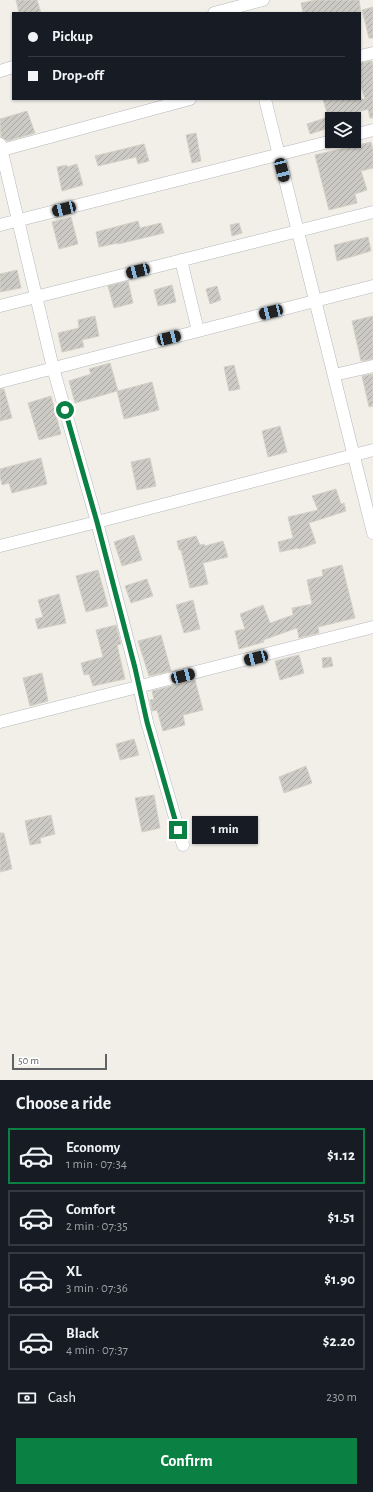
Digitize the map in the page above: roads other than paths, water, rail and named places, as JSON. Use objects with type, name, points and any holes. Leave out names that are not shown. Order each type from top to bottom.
[{"type":"street","points":[[218,12],[263,0]]},
{"type":"street","points":[[361,56],[373,53]]},
{"type":"street","points":[[0,71],[12,67]]},
{"type":"street","points":[[183,845],[147,722],[140,688],[97,522],[53,368],[1,147],[186,100]]},
{"type":"street","points":[[265,100],[373,533]]},
{"type":"street","points":[[361,133],[373,130]]},
{"type":"street","points":[[0,225],[325,143]]},
{"type":"street","points":[[0,306],[373,212]]},
{"type":"street","points":[[181,260],[198,331]]},
{"type":"street","points":[[0,382],[373,286]]},
{"type":"street","points":[[334,375],[373,366]]},
{"type":"street","points":[[0,546],[373,450]]},
{"type":"street","points":[[0,722],[140,688],[373,627]]}]
